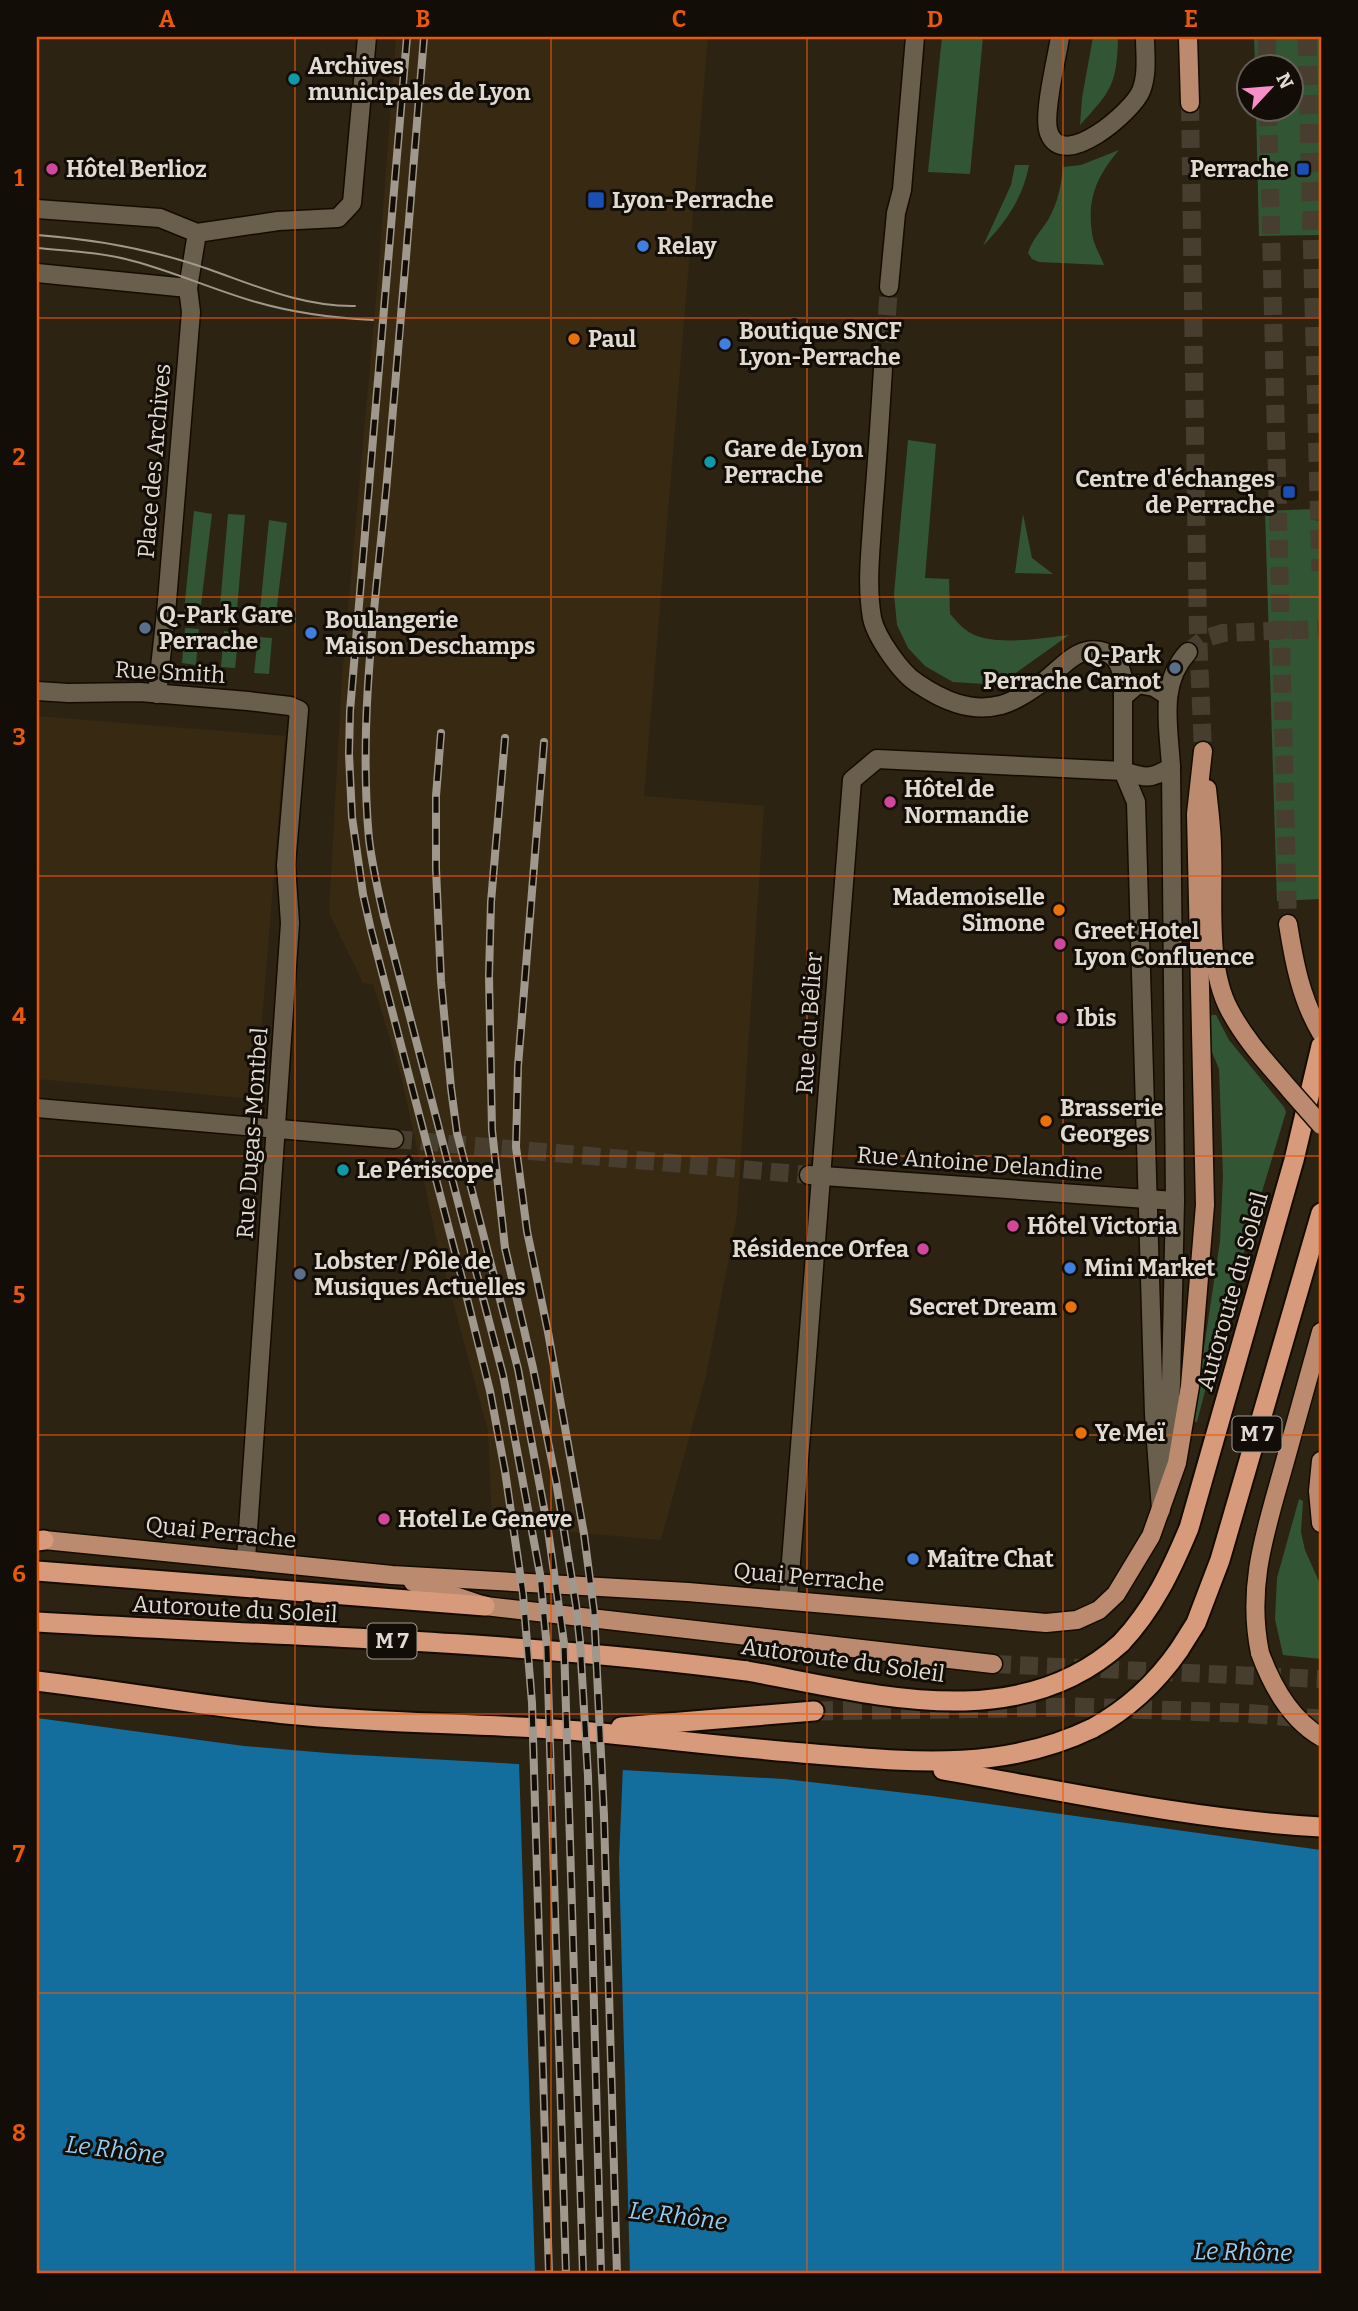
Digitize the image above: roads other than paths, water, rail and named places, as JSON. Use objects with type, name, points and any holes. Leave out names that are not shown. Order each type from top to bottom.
[{"type":"highway","name":"Autoroute du Soleil","points":[[37,1622],[505,1646],[679,1662],[909,1699],[985,1701],[1026,1695],[1054,1686],[1096,1664],[1121,1643],[1140,1623],[1172,1571],[1189,1528],[1294,1160],[1321,1046]]},
{"type":"highway","name":"M 7","points":[[37,1681],[288,1715],[578,1731],[744,1749],[890,1760],[952,1761],[1006,1757],[1053,1745],[1093,1728],[1139,1696],[1156,1680],[1196,1623],[1220,1560],[1321,1213]]},
{"type":"highway","points":[[37,1571],[485,1606]]},
{"type":"highway","points":[[578,1731],[814,1711]]},
{"type":"highway","points":[[890,1760],[1181,1811],[1272,1825],[1321,1827]]},
{"type":"main road","points":[[1188,37],[1190,103]]},
{"type":"main road","name":"Quai Perrache","points":[[41,1541],[392,1575],[688,1592],[1046,1623],[1077,1620],[1099,1610],[1116,1594],[1138,1561],[1161,1510],[1177,1463],[1190,1386],[1205,1205],[1196,814],[1203,751],[1212,845],[1215,952],[1219,984],[1228,1007],[1247,1039],[1321,1125]]},
{"type":"main road","points":[[1288,924],[1294,966],[1307,1005],[1321,1033]]},
{"type":"main road","points":[[1321,1332],[1263,1541],[1254,1594],[1260,1653],[1273,1685],[1287,1706],[1321,1737]]},
{"type":"main road","points":[[1321,1461],[1318,1491],[1321,1518]]},
{"type":"main road","name":"Quai Perrache","points":[[392,1575],[485,1606],[993,1664]]},
{"type":"street","points":[[37,209],[160,218],[197,233],[278,221],[338,218],[352,204],[367,37]]},
{"type":"street","points":[[889,287],[896,213],[902,190],[915,37]]},
{"type":"street","points":[[1060,37],[1046,118],[1049,135],[1056,144],[1073,147],[1089,141],[1124,112],[1141,93],[1145,71],[1145,37]]},
{"type":"street","name":"Place des Archives","points":[[157,694],[191,312],[188,288],[197,233]]},
{"type":"street","points":[[37,272],[188,288]]},
{"type":"street","points":[[883,369],[868,584],[873,622],[883,643],[910,678],[937,696],[967,707],[1001,705],[1045,680],[1069,659],[1087,650],[1104,652],[1119,663],[1123,678],[1123,771],[1136,802],[1155,1450],[1161,1510]]},
{"type":"street","points":[[1161,1510],[1171,1384],[1175,1201],[1168,696],[1170,677],[1188,652]]},
{"type":"street","points":[[1123,697],[1138,684],[1154,687],[1168,696]]},
{"type":"street","name":"Rue Smith","points":[[37,691],[157,694],[248,701],[290,706],[299,710]]},
{"type":"street","name":"Rue Dugas-Montbel","points":[[246,1559],[290,923],[286,865],[299,710]]},
{"type":"street","name":"Rue du Bélier","points":[[788,1600],[816,1175],[852,780],[877,759],[1123,771],[1142,777],[1157,776],[1171,767]]},
{"type":"street","points":[[37,1108],[394,1139]]},
{"type":"street","name":"Rue Antoine Delandine","points":[[816,1175],[1175,1201]]},
{"type":"water","name":"Le Rhône","points":[[37,1718],[244,1746],[339,1754],[784,1779],[932,1796],[1321,1850],[1321,2274],[37,2274]]},
{"type":"tunnel","points":[[1267,37],[1267,52]]},
{"type":"tunnel","points":[[1307,37],[1321,571]]},
{"type":"tunnel","points":[[1190,103],[1198,635],[1203,751]]},
{"type":"tunnel","points":[[1268,122],[1288,924]]},
{"type":"tunnel","points":[[883,369],[889,287]]},
{"type":"tunnel","points":[[1188,652],[1206,638],[1223,633],[1321,629]]},
{"type":"tunnel","points":[[394,1139],[809,1175]]},
{"type":"tunnel","points":[[993,1664],[1321,1679]]},
{"type":"tunnel","points":[[814,1711],[1073,1707],[1241,1713],[1321,1719]]},
{"type":"tram line","points":[[37,235],[133,248],[171,257],[291,297],[355,306]]},
{"type":"tram line","points":[[37,248],[121,258],[270,306],[373,320]]},
{"type":"railway","points":[[407,37],[350,711],[352,817],[371,930],[490,1391],[523,1594],[532,1703],[549,2274]]},
{"type":"railway","points":[[424,37],[370,659],[366,794],[373,868],[503,1375],[540,1574],[547,1648],[566,2274]]},
{"type":"railway","points":[[441,733],[436,796],[436,869],[441,981],[457,1133],[518,1369],[548,1530],[564,1643],[583,2274]]},
{"type":"railway","points":[[505,738],[491,902],[489,976],[492,1130],[505,1248],[556,1481],[580,1642],[588,1776],[601,2274]]},
{"type":"railway","points":[[544,742],[518,1066],[516,1147],[527,1231],[584,1534],[594,1611],[604,1816],[617,2274]]},
{"type":"place","name":"Archives municipales de Lyon","points":[[294,79]]},
{"type":"place","name":"Hôtel Berlioz","points":[[52,169]]},
{"type":"place","name":"Perrache","points":[[1303,169]]},
{"type":"place","name":"Lyon-Perrache","points":[[596,200]]},
{"type":"place","name":"Relay","points":[[643,246]]},
{"type":"place","name":"Paul","points":[[574,339]]},
{"type":"place","name":"Boutique SNCF Lyon-Perrache","points":[[725,344]]},
{"type":"place","name":"Gare de Lyon Perrache","points":[[710,462]]},
{"type":"place","name":"Centre d'échanges de Perrache","points":[[1289,492]]},
{"type":"place","name":"Q-Park Gare Perrache","points":[[145,628]]},
{"type":"place","name":"Boulangerie Maison Deschamps","points":[[311,633]]},
{"type":"place","name":"Q-Park Perrache Carnot","points":[[1175,668]]},
{"type":"place","name":"Hôtel de Normandie","points":[[890,802]]},
{"type":"place","name":"Mademoiselle Simone","points":[[1059,910]]},
{"type":"place","name":"Greet Hotel Lyon Confluence","points":[[1060,944]]},
{"type":"place","name":"Ibis","points":[[1062,1018]]},
{"type":"place","name":"Brasserie Georges","points":[[1046,1121]]},
{"type":"place","name":"Le Périscope","points":[[343,1170]]},
{"type":"place","name":"Hôtel Victoria","points":[[1013,1226]]},
{"type":"place","name":"Résidence Orfea","points":[[923,1249]]},
{"type":"place","name":"Mini Market","points":[[1070,1268]]},
{"type":"place","name":"Lobster / Pôle de Musiques Actuelles","points":[[300,1274]]},
{"type":"place","name":"Secret Dream","points":[[1071,1307]]},
{"type":"place","name":"Ye Meï","points":[[1081,1433]]},
{"type":"place","name":"Hotel Le Geneve","points":[[384,1519]]},
{"type":"place","name":"Maître Chat","points":[[913,1559]]}]
